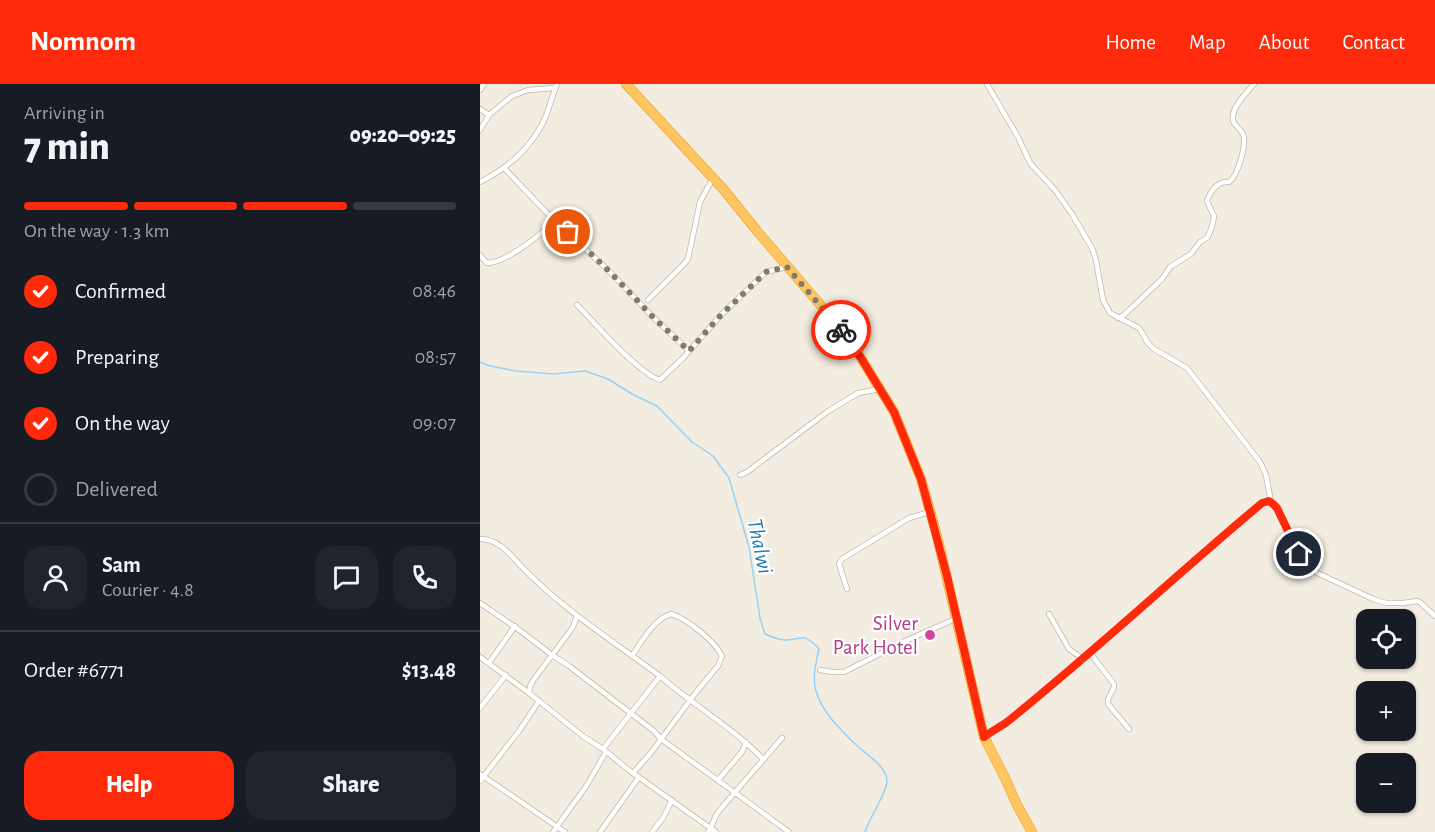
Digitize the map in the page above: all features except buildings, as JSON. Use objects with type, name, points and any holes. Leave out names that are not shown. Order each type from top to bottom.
[{"type":"highway","points":[[626,84],[737,205],[819,303],[849,340],[894,412],[921,479],[937,536],[984,737],[1032,832]]},
{"type":"street","points":[[480,90],[484,84]]},
{"type":"street","points":[[987,84],[1018,137],[1030,163],[1055,190],[1092,248],[1106,308],[1110,313],[1138,328],[1154,349],[1187,368],[1260,462],[1266,475],[1271,502],[1279,512],[1306,566],[1373,599],[1386,603],[1417,601],[1435,616]]},
{"type":"street","points":[[1118,318],[1162,279],[1170,267],[1186,258],[1200,242],[1207,238],[1214,216],[1207,201],[1209,195],[1218,184],[1234,179],[1240,166],[1244,139],[1243,133],[1233,123],[1232,117],[1254,84]]},
{"type":"street","points":[[480,130],[489,115],[517,93],[556,86],[546,115],[534,138],[522,153],[504,168],[480,182]]},
{"type":"street","points":[[480,109],[489,115]]},
{"type":"street","points":[[504,168],[689,351]]},
{"type":"street","points":[[648,300],[688,259],[700,202],[713,178]]},
{"type":"street","points":[[480,255],[487,263],[496,261],[524,246],[556,221]]},
{"type":"street","points":[[577,305],[627,355],[657,380],[660,380],[721,315],[766,272],[787,267]]},
{"type":"street","points":[[740,475],[835,407],[858,393],[880,389]]},
{"type":"street","points":[[984,737],[1008,721],[1083,659],[1262,503],[1271,502]]},
{"type":"street","points":[[847,589],[839,564],[842,559],[909,518],[930,512]]},
{"type":"street","points":[[480,539],[492,541],[502,548],[577,616],[731,730],[764,759]]},
{"type":"street","points":[[480,603],[569,666],[654,731],[661,739],[789,832]]},
{"type":"street","points":[[632,656],[653,627],[664,617],[672,614],[687,621],[721,652],[722,656],[718,666],[633,773]]},
{"type":"street","points":[[1049,614],[1069,649],[1083,659]]},
{"type":"street","points":[[529,693],[534,679],[573,627],[577,616]]},
{"type":"street","points":[[820,670],[844,672],[903,642],[958,618]]},
{"type":"street","points":[[489,663],[515,626]]},
{"type":"street","points":[[1090,653],[1114,684],[1108,704],[1129,729]]},
{"type":"street","points":[[480,657],[712,831],[715,816],[782,738]]},
{"type":"street","points":[[480,708],[506,675]]},
{"type":"street","points":[[553,832],[587,785],[605,750],[660,676]]},
{"type":"street","points":[[480,781],[482,775],[519,731],[539,701]]},
{"type":"street","points":[[718,780],[742,752],[746,742]]},
{"type":"street","points":[[482,775],[565,832]]},
{"type":"street","points":[[600,832],[639,777]]},
{"type":"street","points":[[652,832],[663,818],[672,800]]},
{"type":"waterway","name":"Thalwi","points":[[480,362],[516,371],[553,374],[585,371],[608,379],[657,406],[692,442],[713,456],[729,478],[749,547],[760,618],[765,634],[785,640],[808,639],[819,649],[814,681],[822,706],[837,725],[879,765],[886,775],[884,792],[865,832]]},
{"type":"way so far","points":[[568,232],[689,351],[721,315],[766,272],[787,267],[841,330]]},
{"type":"place","name":"Silver Park Hotel","points":[[930,635]]},
{"type":"route","points":[[841,330],[894,412],[921,479],[958,618],[984,737],[1008,721],[1090,653],[1262,503],[1269,501],[1277,508],[1299,554]]}]
